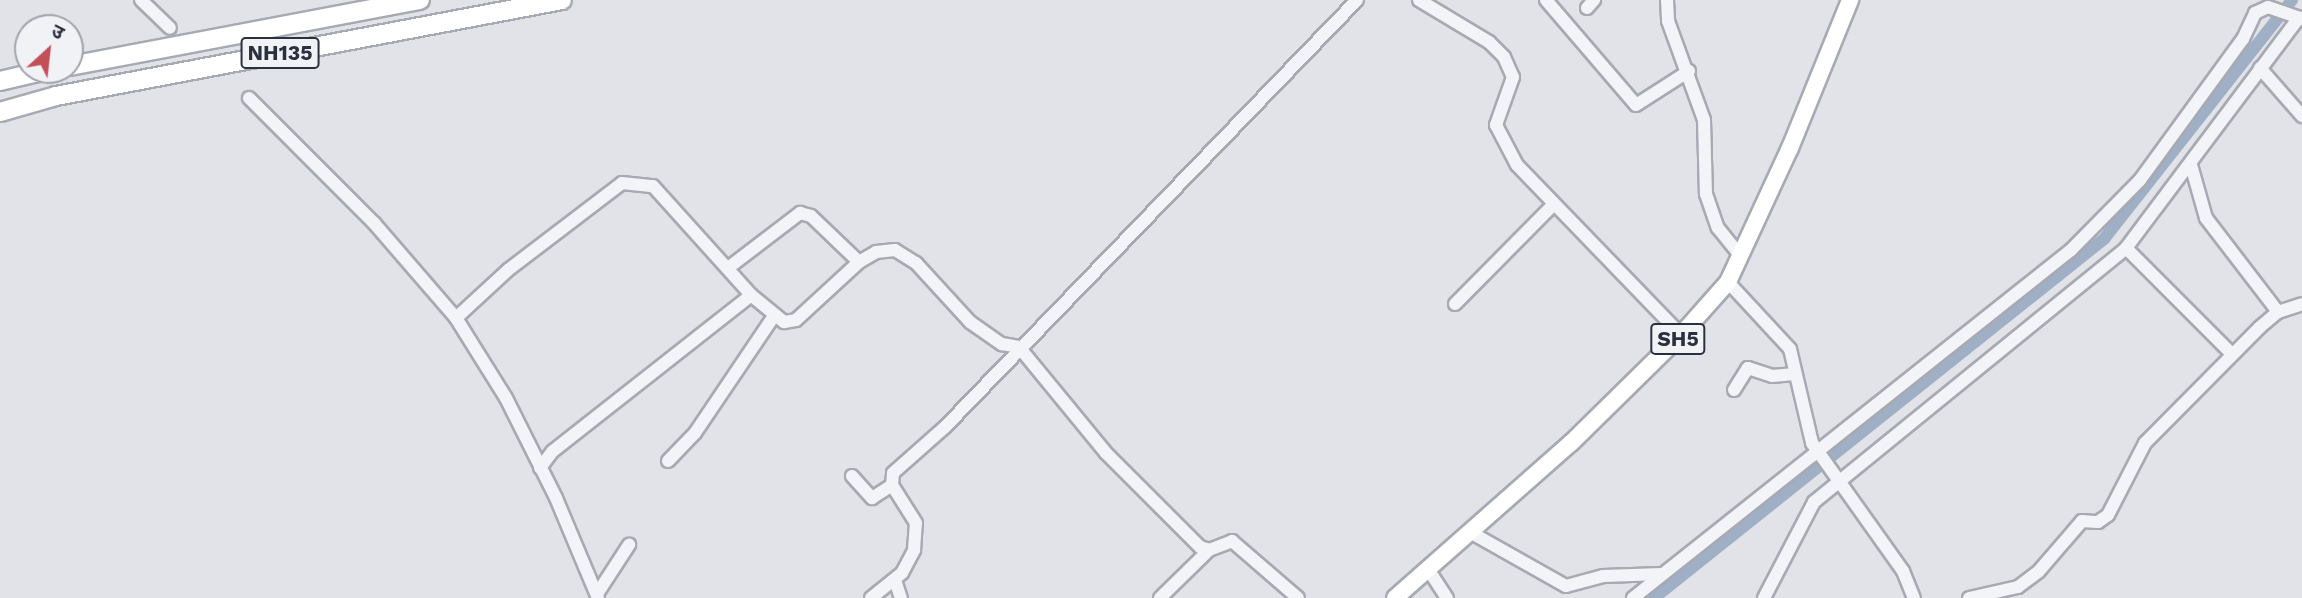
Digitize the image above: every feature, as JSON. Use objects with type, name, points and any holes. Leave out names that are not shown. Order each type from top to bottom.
[{"type":"highway","name":"NH135","points":[[84,63],[420,0]]},
{"type":"highway","name":"NH135","points":[[0,112],[56,96],[562,0]]},
{"type":"main road","name":"SH5","points":[[1395,598],[1470,533],[1681,335],[1728,282],[1850,0]]},
{"type":"street","points":[[141,0],[170,28]]},
{"type":"street","points":[[871,598],[895,580],[909,564],[916,531],[892,485],[893,473],[1357,0]]},
{"type":"street","points":[[1419,0],[1489,42],[1504,57],[1513,77],[1498,116],[1499,134],[1517,165],[1681,335]]},
{"type":"street","points":[[1546,0],[1636,105],[1689,71]]},
{"type":"street","points":[[1667,0],[1668,21],[1689,71],[1704,120],[1706,194],[1718,228],[1741,256]]},
{"type":"street","points":[[1633,598],[1819,453],[2071,250],[2140,180],[2244,39],[2255,13],[2268,7],[2298,10],[2191,165],[2126,248],[1835,476],[1814,502],[1764,598]]},
{"type":"street","points":[[2260,68],[2302,116]]},
{"type":"street","points":[[249,98],[374,223],[456,318],[506,398],[598,596]]},
{"type":"street","points":[[2191,165],[2206,218],[2278,312]]},
{"type":"street","points":[[456,318],[508,270],[622,183],[653,186],[751,295],[784,323],[796,320],[859,262],[876,252],[895,250],[916,263],[970,322],[1002,344],[1019,347],[1043,381],[1106,453],[1195,542],[1209,550]]},
{"type":"street","points":[[1454,304],[1553,205]]},
{"type":"street","points":[[728,268],[800,213],[811,216],[859,262]]},
{"type":"street","points":[[2126,248],[2231,353]]},
{"type":"street","points":[[1728,282],[1790,349],[1819,453],[1903,571],[1914,598]]},
{"type":"street","points":[[540,468],[553,451],[751,295]]},
{"type":"street","points":[[1969,598],[2018,587],[2039,571],[2082,521],[2098,522],[2108,515],[2137,453],[2231,353],[2278,312],[2302,304]]},
{"type":"street","points":[[668,461],[695,433],[774,316]]},
{"type":"street","points":[[1734,390],[1748,368],[1772,376],[1795,374]]},
{"type":"street","points":[[852,476],[872,498],[892,485]]},
{"type":"street","points":[[1470,533],[1566,586],[1603,576],[1662,574]]},
{"type":"street","points":[[1160,598],[1209,550],[1233,541],[1298,598]]},
{"type":"street","points":[[598,596],[629,545]]},
{"type":"street","points":[[1428,569],[1447,598]]},
{"type":"street","points":[[895,580],[901,598]]},
{"type":"waterway","points":[[1654,598],[2104,239],[2292,0]]}]
